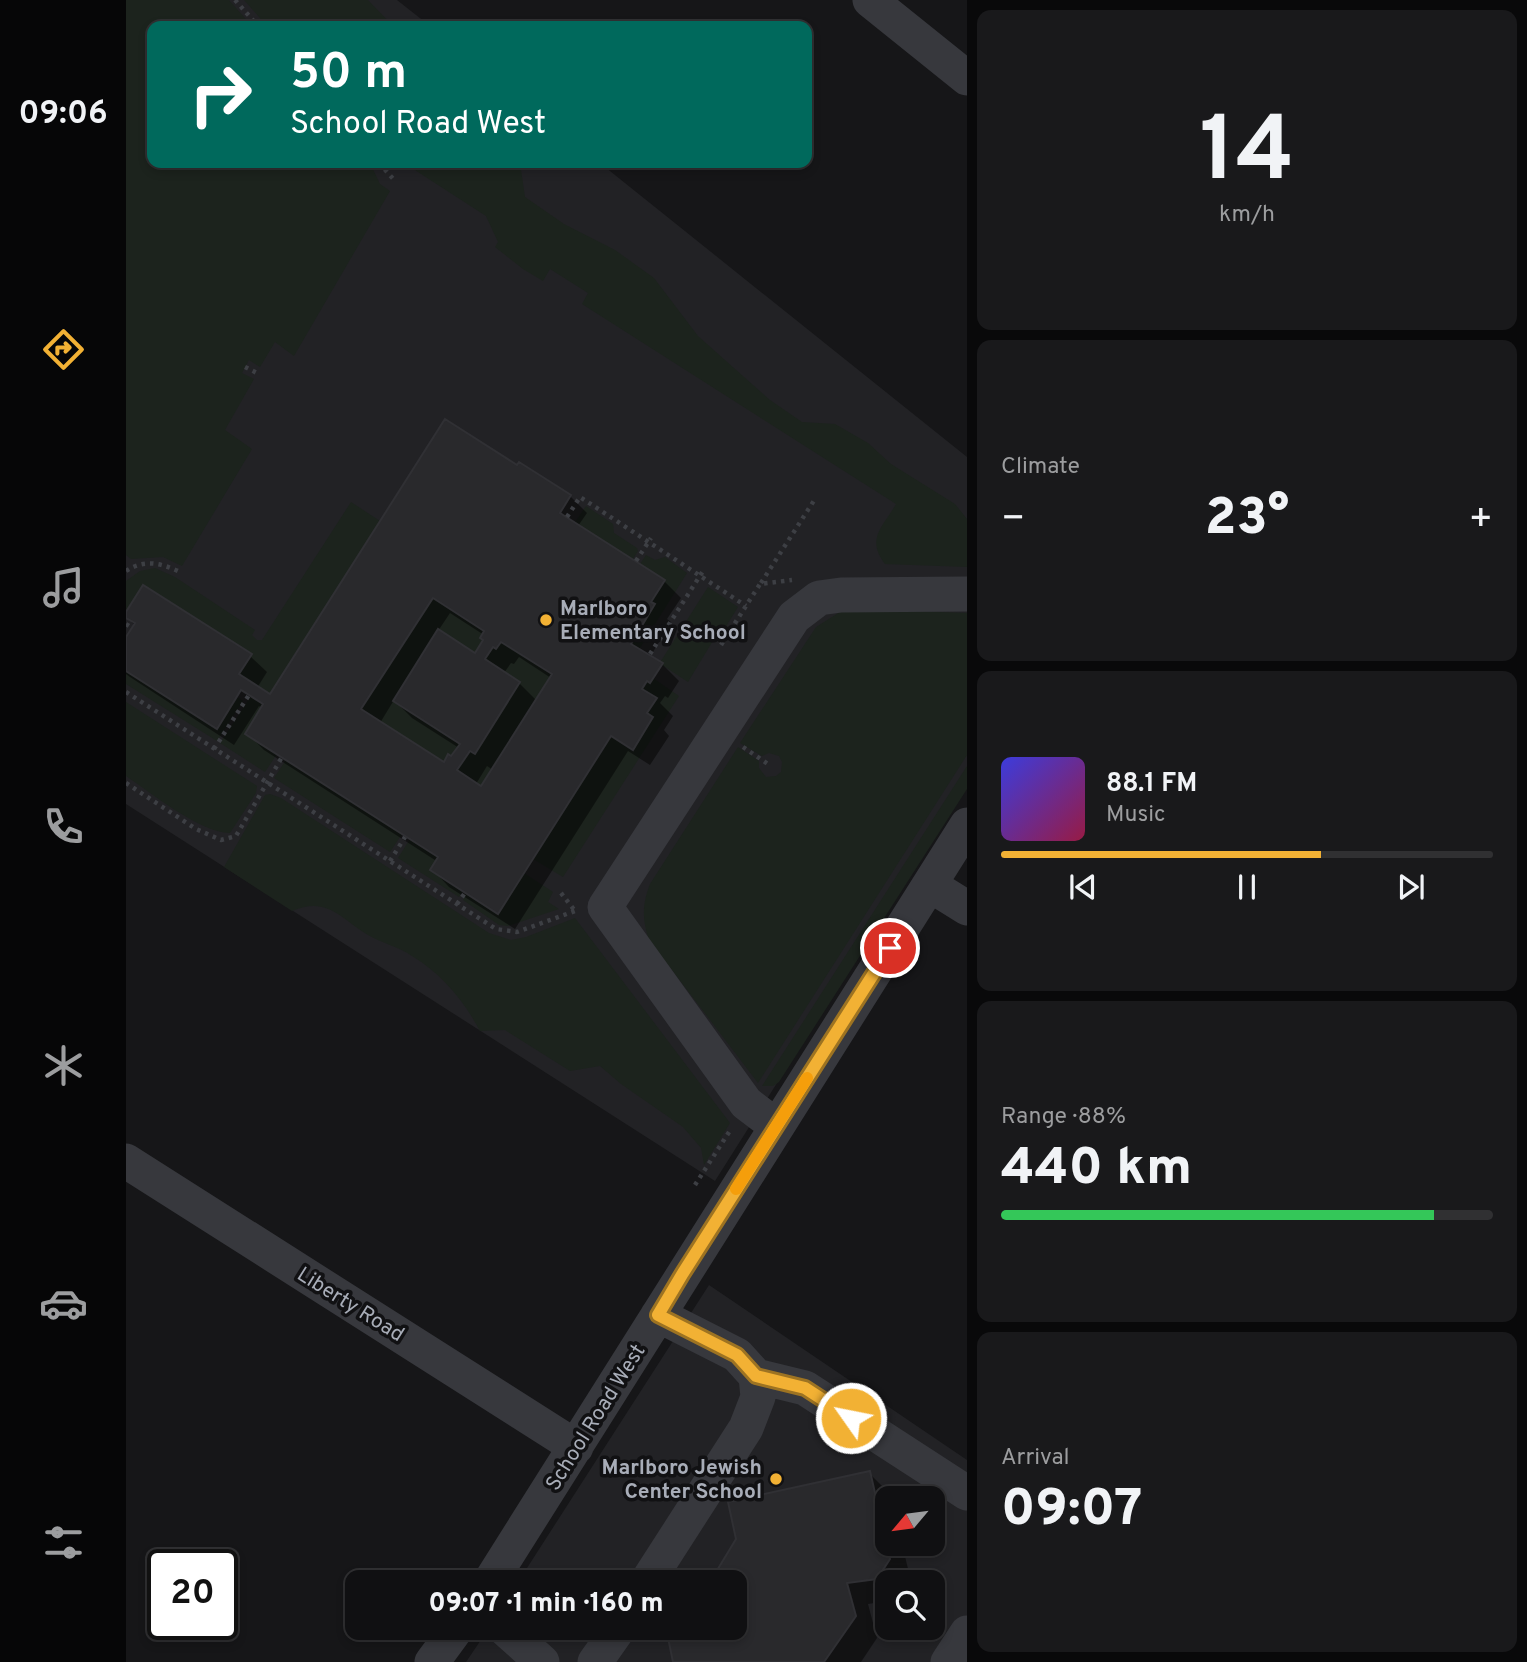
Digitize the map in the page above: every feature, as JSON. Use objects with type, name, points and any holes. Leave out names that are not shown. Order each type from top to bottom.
[{"type":"street","points":[[870,0],[967,78]]},
{"type":"street","points":[[776,1126],[746,1103],[605,907],[794,617],[819,598],[841,595],[967,594]]},
{"type":"street","name":"School Road West","points":[[498,1570],[776,1126],[964,836]]},
{"type":"street","points":[[930,885],[967,908]]},
{"type":"street","name":"Liberty Road","points":[[126,1161],[576,1447]]},
{"type":"street","points":[[658,1315],[737,1355],[756,1376],[805,1388],[967,1493]]},
{"type":"street","points":[[655,1570],[746,1428],[758,1397],[756,1376]]},
{"type":"street","points":[[948,1662],[967,1633]]},
{"type":"street","points":[[432,1662],[448,1640]]},
{"type":"street","points":[[517,1640],[542,1662]]},
{"type":"street","points":[[595,1662],[611,1640]]},
{"type":"path","points":[[235,0],[254,21]]},
{"type":"path","points":[[384,168],[396,181]]},
{"type":"path","points":[[245,366],[257,373]]},
{"type":"path","points":[[567,517],[580,497],[701,573],[747,606]]},
{"type":"path","points":[[760,584],[815,499]]},
{"type":"path","points":[[636,561],[650,540]]},
{"type":"path","points":[[126,561],[133,566]]},
{"type":"path","points":[[126,571],[133,566],[160,563],[178,571]]},
{"type":"path","points":[[650,654],[701,573]]},
{"type":"path","points":[[126,624],[132,628]]},
{"type":"path","points":[[126,692],[496,929],[517,932],[575,912]]},
{"type":"path","points":[[214,749],[249,695]]},
{"type":"path","points":[[126,783],[196,829],[221,840],[236,836],[282,757]]},
{"type":"path","points":[[390,861],[405,836]]},
{"type":"path","points":[[457,904],[465,893]]},
{"type":"shaded area","name":"Marlboro Elementary School","points":[[126,0],[397,0],[424,21],[147,21],[147,168],[606,168],[967,457],[967,783],[715,1181],[126,804]]},
{"type":"shaded area","points":[[126,0],[229,0],[248,21],[147,21],[147,168],[372,168],[380,184],[390,191],[294,356],[275,342],[260,367],[249,360],[242,373],[254,379],[225,430],[252,449],[182,566],[163,557],[131,559],[126,555]]},
{"type":"shaded area","points":[[244,0],[368,0],[388,21],[263,21]]},
{"type":"shaded area","points":[[412,168],[521,168],[525,197],[564,224],[615,250],[654,278],[698,336],[770,400],[802,422],[835,424],[868,443],[891,464],[955,504],[967,519],[967,567],[885,564],[877,547],[878,532],[896,504],[582,304],[588,293],[550,269],[543,281],[523,269],[495,247],[498,242],[486,216]]},
{"type":"shaded area","points":[[351,502],[380,521],[270,694],[239,674],[251,654],[144,585],[126,612],[126,581],[140,571],[155,568],[175,577],[255,630],[252,635],[257,640],[262,640]]},
{"type":"shaded area","points":[[586,506],[613,524],[614,533],[637,548],[633,559],[575,522]]},
{"type":"shaded area","points":[[646,555],[655,560],[665,557],[687,573],[640,648],[631,644],[655,605],[651,602],[665,580],[640,564]]},
{"type":"shaded area","points":[[708,587],[738,607],[717,641],[714,639],[688,682],[662,665],[661,661]]},
{"type":"shaded area","points":[[433,598],[484,631],[480,638],[483,640],[475,653],[438,630],[393,701],[460,744],[444,762],[361,709]]},
{"type":"shaded area","points":[[859,609],[967,613],[967,755],[758,1083],[649,940],[644,919],[645,899],[650,884],[738,747],[759,761],[759,768],[766,777],[776,776],[781,772],[782,762],[779,756],[769,753],[762,756],[740,743],[816,627],[840,612]]},
{"type":"shaded area","points":[[501,642],[552,674],[481,786],[457,770],[470,751],[475,753],[520,682],[485,659],[493,647],[497,649]]},
{"type":"shaded area","points":[[126,671],[217,729],[238,697],[243,701],[217,741],[126,684]]},
{"type":"shaded area","points":[[653,678],[679,696],[563,877],[533,859],[611,736],[633,749],[653,718],[647,713],[657,698],[642,689],[647,681],[651,683]]},
{"type":"shaded area","points":[[251,696],[263,704],[245,734],[277,754],[265,772],[220,743]]},
{"type":"shaded area","points":[[126,702],[257,786],[256,793],[230,833],[218,831],[191,819],[126,776]]},
{"type":"shaded area","points":[[286,760],[402,834],[390,852],[274,778]]},
{"type":"shaded area","points":[[967,766],[967,789],[779,1082],[773,1086],[762,1086]]},
{"type":"shaded area","points":[[265,795],[281,798],[489,933],[511,940],[575,918],[730,1123],[704,1165],[701,1148],[683,1127],[600,1066],[570,1071],[505,1030],[480,1031],[451,989],[423,963],[368,935],[333,911],[315,906],[292,911],[224,867]]},
{"type":"shaded area","points":[[410,839],[438,857],[463,891],[459,897],[398,858]]},
{"type":"shaded area","points":[[524,873],[553,892],[548,902],[559,909],[508,926],[499,925],[463,900],[466,893]]},
{"type":"shaded area","name":"Marlboro Jewish Center School","points":[[709,1285],[967,1460],[967,1662],[466,1662],[481,1640],[747,1640],[747,1570],[526,1570]]},
{"type":"building","points":[[445,419],[517,465],[519,462],[571,495],[560,513],[665,580],[651,602],[655,604],[631,644],[663,663],[650,683],[647,681],[642,689],[657,698],[647,713],[653,717],[633,750],[611,736],[498,914],[430,870],[438,857],[245,734],[263,704],[241,690],[217,729],[126,671],[126,637],[135,623],[126,618],[126,612],[143,585],[252,654],[239,674],[270,694]],"holes":[[[433,598],[484,631],[480,638],[483,640],[475,653],[438,629],[393,701],[460,744],[451,756],[448,754],[444,762],[361,709]],[[501,642],[552,674],[481,786],[457,770],[470,751],[475,754],[520,682],[485,659],[493,647],[496,649]]]},
{"type":"building","name":"Marlboro Jewish Center School","points":[[870,1471],[875,1493],[875,1556],[889,1556],[890,1559],[883,1570],[875,1570],[875,1579],[847,1583],[856,1616],[824,1662],[673,1662],[668,1640],[747,1640],[747,1570],[717,1570],[736,1539],[728,1502]]},
{"type":"slow traffic","points":[[736,1189],[807,1078]]},
{"type":"place","name":"Marlboro Elementary School","points":[[546,620]]},
{"type":"place","name":"Marlboro Jewish Center School","points":[[776,1479]]},
{"type":"route","points":[[851,1418],[805,1388],[756,1376],[737,1355],[658,1315],[890,948]]}]
